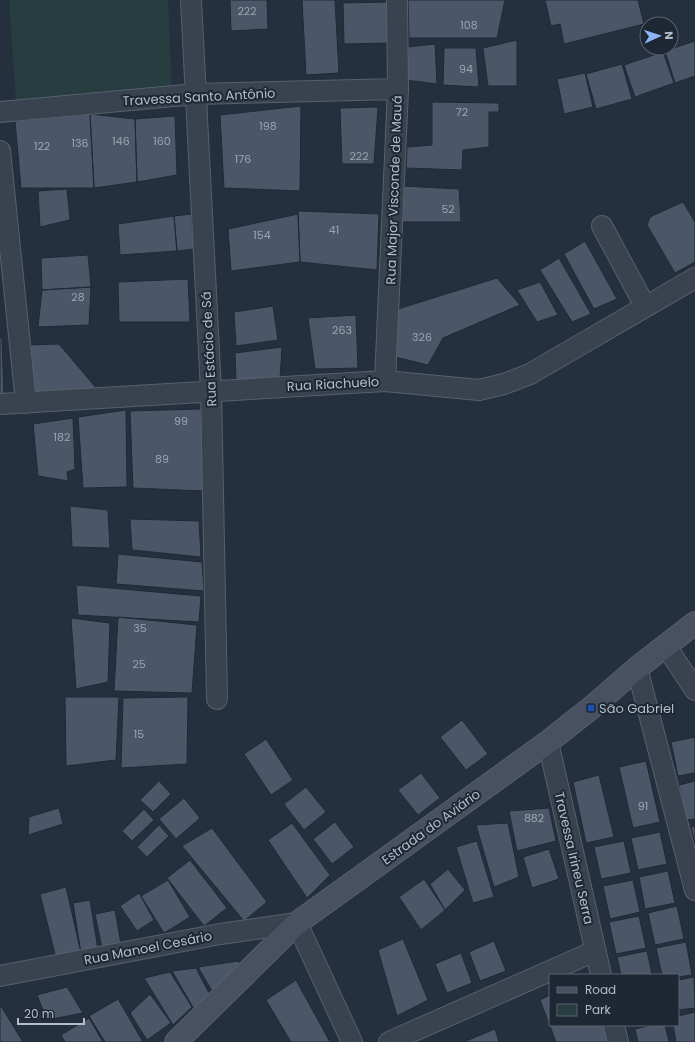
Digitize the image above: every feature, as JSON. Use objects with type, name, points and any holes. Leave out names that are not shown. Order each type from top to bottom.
[{"type":"street","name":"Rua Estácio de Sá","points":[[190,0],[211,391],[217,699]]},
{"type":"street","name":"Rua Major Visconde de Mauá","points":[[385,380],[398,89],[397,0]]},
{"type":"street","name":"Travessa Santo Antônio","points":[[0,112],[196,94],[398,89]]},
{"type":"street","points":[[0,150],[26,403]]},
{"type":"street","points":[[602,226],[645,306]]},
{"type":"street","name":"Rua Riachuelo","points":[[0,404],[385,380],[479,390],[504,384],[530,374],[695,278]]},
{"type":"street","name":"Estrada do Aviário","points":[[176,1042],[297,923],[548,742],[591,708],[637,668],[695,623]]},
{"type":"street","points":[[666,646],[695,690]]},
{"type":"street","points":[[637,668],[695,890]]},
{"type":"street","name":"Travessa Irineu Serra","points":[[548,742],[601,974]]},
{"type":"street","points":[[297,923],[352,1042]]},
{"type":"street","name":"Rua Manoel Cesário","points":[[0,976],[220,934],[297,923]]},
{"type":"street","points":[[389,1042],[595,951]]},
{"type":"street","points":[[614,1026],[618,1042]]},
{"type":"green space","points":[[9,0],[168,0],[172,92],[16,102]]},
{"type":"building","points":[[230,0],[267,0],[268,29],[231,31]]},
{"type":"building","points":[[302,0],[335,0],[339,73],[306,75]]},
{"type":"building","points":[[408,0],[505,0],[497,38],[409,38]]},
{"type":"building","points":[[545,0],[638,0],[642,16],[639,16],[639,25],[564,44],[560,24],[551,26]]},
{"type":"building","points":[[388,2],[388,43],[344,44],[343,3]]},
{"type":"building","points":[[517,40],[517,86],[488,86],[483,48]]},
{"type":"building","points":[[695,41],[695,76],[675,83],[667,56],[679,56],[679,46]]},
{"type":"building","points":[[435,44],[437,84],[406,80],[408,47]]},
{"type":"building","points":[[444,48],[476,48],[479,87],[443,85]]},
{"type":"building","points":[[651,56],[664,56],[674,83],[635,97],[624,65]]},
{"type":"building","points":[[622,64],[632,99],[596,109],[586,74]]},
{"type":"building","points":[[585,73],[593,107],[564,114],[557,79]]},
{"type":"building","points":[[432,102],[499,103],[499,112],[489,112],[489,147],[463,150],[462,170],[406,168],[407,147],[432,145]]},
{"type":"building","points":[[301,106],[300,191],[224,188],[220,115]]},
{"type":"building","points":[[378,107],[374,164],[342,164],[340,108]]},
{"type":"building","points":[[90,114],[135,119],[137,182],[94,188]]},
{"type":"building","points":[[90,114],[94,188],[21,188],[15,121]]},
{"type":"building","points":[[175,116],[177,175],[137,182],[135,119]]},
{"type":"building","points":[[403,186],[459,189],[461,222],[400,222]]},
{"type":"building","points":[[67,189],[70,220],[40,227],[38,191]]},
{"type":"building","points":[[683,202],[695,222],[695,262],[675,273],[647,225],[650,217]]},
{"type":"building","points":[[298,211],[379,214],[377,270],[300,262]]},
{"type":"building","points":[[191,214],[194,249],[177,251],[174,216]]},
{"type":"building","points":[[298,214],[300,262],[231,271],[228,229]]},
{"type":"building","points":[[174,216],[177,251],[120,255],[118,224]]},
{"type":"building","points":[[585,241],[617,299],[594,309],[564,254]]},
{"type":"building","points":[[88,255],[91,287],[42,290],[41,258]]},
{"type":"building","points":[[559,258],[591,314],[572,322],[540,270]]},
{"type":"building","points":[[497,278],[520,305],[443,338],[428,365],[395,357],[395,310]]},
{"type":"building","points":[[188,279],[190,322],[119,322],[118,282]]},
{"type":"building","points":[[540,282],[558,315],[537,322],[517,290]]},
{"type":"building","points":[[91,287],[89,325],[38,327],[42,290]]},
{"type":"building","points":[[273,306],[278,340],[236,346],[234,312]]},
{"type":"building","points":[[356,315],[358,368],[315,369],[308,318]]},
{"type":"building","points":[[0,337],[2,337],[4,398],[0,398]]},
{"type":"building","points":[[59,344],[97,389],[33,392],[28,345]]},
{"type":"building","points":[[282,347],[280,379],[236,383],[235,353]]},
{"type":"building","points":[[201,409],[204,491],[133,488],[130,411]]},
{"type":"building","points":[[126,410],[127,487],[83,488],[78,417]]},
{"type":"building","points":[[73,418],[75,469],[67,472],[68,481],[38,476],[33,424]]},
{"type":"building","points":[[70,506],[108,510],[110,548],[72,547]]},
{"type":"building","points":[[130,519],[199,521],[201,557],[132,550]]},
{"type":"building","points":[[118,554],[202,562],[204,591],[116,584]]},
{"type":"building","points":[[76,585],[201,596],[199,622],[78,615]]},
{"type":"building","points":[[118,617],[197,625],[192,693],[114,691]]},
{"type":"building","points":[[71,618],[110,623],[108,682],[76,689]]},
{"type":"building","points":[[65,697],[119,697],[116,760],[66,766]]},
{"type":"building","points":[[188,697],[187,764],[121,768],[123,698]]},
{"type":"building","points":[[462,720],[488,754],[466,770],[440,737]]},
{"type":"building","points":[[695,737],[695,773],[678,776],[671,742]]},
{"type":"building","points":[[266,739],[293,780],[271,795],[244,754]]},
{"type":"building","points":[[646,761],[660,822],[633,828],[619,767]]},
{"type":"building","points":[[421,773],[440,798],[418,815],[398,790]]},
{"type":"building","points":[[599,775],[614,837],[586,843],[573,782]]},
{"type":"building","points":[[159,781],[171,794],[153,812],[140,800]]},
{"type":"building","points":[[695,781],[695,819],[686,820],[679,785]]},
{"type":"building","points":[[306,787],[326,812],[304,830],[284,804]]},
{"type":"building","points":[[184,798],[200,818],[176,839],[159,819]]},
{"type":"building","points":[[59,808],[63,824],[28,835],[29,817]]},
{"type":"building","points":[[549,808],[556,841],[517,851],[509,811]]},
{"type":"building","points":[[144,809],[154,820],[132,841],[122,831]]},
{"type":"building","points":[[335,822],[354,847],[332,864],[313,839]]},
{"type":"building","points":[[292,823],[330,875],[307,898],[268,840]]},
{"type":"building","points":[[508,823],[519,877],[494,887],[476,825]]},
{"type":"building","points":[[159,825],[169,836],[147,857],[137,847]]},
{"type":"building","points":[[695,826],[695,844],[691,827]]},
{"type":"building","points":[[212,828],[267,902],[244,921],[182,846]]},
{"type":"building","points":[[660,832],[667,864],[638,870],[631,838]]},
{"type":"building","points":[[477,841],[494,897],[473,903],[456,847]]},
{"type":"building","points":[[624,841],[631,873],[601,879],[594,847]]},
{"type":"building","points":[[549,849],[559,879],[532,888],[523,857]]},
{"type":"building","points":[[190,860],[227,908],[204,926],[167,878]]},
{"type":"building","points":[[448,869],[465,890],[445,910],[430,884]]},
{"type":"building","points":[[668,871],[675,903],[645,909],[639,877]]},
{"type":"building","points":[[424,879],[445,910],[421,930],[399,897]]},
{"type":"building","points":[[168,880],[190,917],[164,933],[141,896]]},
{"type":"building","points":[[633,880],[640,912],[610,919],[603,886]]},
{"type":"building","points":[[66,887],[81,953],[56,958],[40,894]]},
{"type":"building","points":[[139,893],[154,920],[137,931],[120,906]]},
{"type":"building","points":[[90,900],[98,950],[81,953],[73,903]]},
{"type":"building","points":[[677,906],[684,939],[655,945],[648,913]]},
{"type":"building","points":[[115,910],[121,944],[102,948],[95,914]]},
{"type":"building","points":[[639,916],[646,948],[616,954],[609,922]]},
{"type":"building","points":[[403,939],[428,1000],[397,1016],[378,950]]},
{"type":"building","points":[[494,941],[506,971],[480,981],[469,952]]},
{"type":"building","points":[[686,942],[692,975],[679,977],[679,974],[662,974],[656,948]]},
{"type":"building","points":[[647,951],[652,974],[621,974],[617,957]]},
{"type":"building","points":[[461,953],[472,983],[447,993],[435,964]]},
{"type":"building","points":[[238,961],[246,973],[215,996],[198,967]]},
{"type":"building","points":[[196,968],[211,997],[194,1009],[172,971]]},
{"type":"building","points":[[170,972],[192,1007],[173,1025],[144,978]]},
{"type":"building","points":[[694,977],[695,1008],[679,1010],[679,980]]},
{"type":"building","points":[[296,980],[330,1042],[291,1042],[266,1000]]},
{"type":"building","points":[[67,987],[83,1013],[47,1020],[37,995]]},
{"type":"building","points":[[150,994],[171,1023],[147,1040],[130,1013]]},
{"type":"building","points":[[549,996],[549,1024],[540,1000]]},
{"type":"building","points":[[118,999],[143,1042],[105,1042],[89,1016]]},
{"type":"building","points":[[1,1006],[23,1042],[0,1042]]},
{"type":"building","points":[[695,1012],[695,1042],[676,1042],[673,1026],[679,1026],[679,1016]]},
{"type":"building","points":[[89,1018],[103,1042],[65,1042],[61,1035]]},
{"type":"building","points":[[550,1026],[606,1026],[608,1042],[556,1042]]},
{"type":"building","points":[[648,1026],[665,1026],[669,1042],[638,1042],[635,1029]]},
{"type":"building","points":[[495,1029],[499,1042],[466,1041]]},
{"type":"place","name":"São Gabriel","points":[[591,708]]}]
